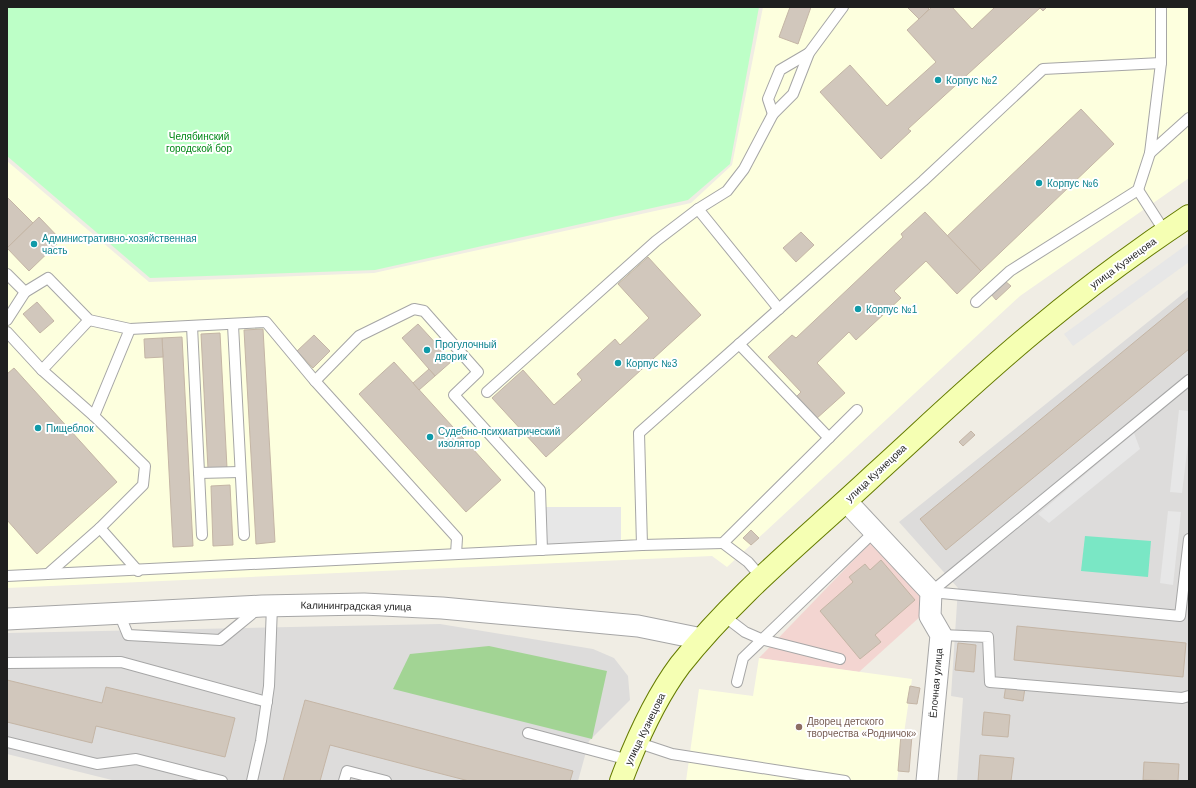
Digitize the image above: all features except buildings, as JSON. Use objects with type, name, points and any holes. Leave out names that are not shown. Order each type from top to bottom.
[{"type":"street","name":"улица Кузнецова","points":[[621,781],[633,751],[659,698],[679,666],[702,639],[762,578],[985,373],[1042,325],[1165,232],[1189,216]]},
{"type":"street","points":[[846,501],[931,592]]},
{"type":"street","name":"Ёлочная улица","points":[[927,781],[941,635],[930,616],[931,592]]},
{"type":"street","name":"Калининградская улица","points":[[7,619],[267,606],[364,604],[442,608],[638,626],[702,639]]},
{"type":"lane","points":[[487,392],[656,241],[698,209],[727,191],[744,170],[773,114],[793,94],[809,53],[843,7]]},
{"type":"lane","points":[[976,302],[1010,271],[1138,190],[1150,153],[1161,63],[1161,7]]},
{"type":"lane","points":[[773,114],[768,99],[780,70],[809,53]]},
{"type":"lane","points":[[642,545],[639,433],[923,181],[1043,69],[1161,63]]},
{"type":"lane","points":[[1150,153],[1189,118]]},
{"type":"lane","points":[[1138,190],[1165,232]]},
{"type":"lane","points":[[698,209],[779,309]]},
{"type":"lane","points":[[7,274],[25,292]]},
{"type":"lane","points":[[7,320],[25,292],[48,278],[89,320],[130,329],[233,325],[266,322],[315,382],[457,538],[456,554]]},
{"type":"lane","points":[[315,382],[359,336],[414,309],[424,311],[478,372],[454,395],[540,490],[542,550]]},
{"type":"lane","points":[[42,370],[89,320]]},
{"type":"lane","points":[[233,325],[244,535]]},
{"type":"lane","points":[[192,326],[202,535]]},
{"type":"lane","points":[[94,416],[130,329]]},
{"type":"lane","points":[[7,332],[42,370],[94,416],[145,466],[143,485],[100,528],[49,573]]},
{"type":"lane","points":[[738,344],[829,438]]},
{"type":"lane","points":[[931,592],[1189,380]]},
{"type":"lane","points":[[724,543],[857,410]]},
{"type":"lane","points":[[199,473],[240,472]]},
{"type":"lane","points":[[100,528],[138,570]]},
{"type":"lane","points":[[737,682],[743,658],[761,639],[874,532]]},
{"type":"lane","points":[[931,592],[1180,616],[1189,539]]},
{"type":"lane","points":[[7,576],[642,545],[724,543],[748,562],[762,578]]},
{"type":"lane","points":[[119,613],[128,635],[220,640],[267,606]]},
{"type":"lane","points":[[252,781],[267,702],[267,606]]},
{"type":"lane","points":[[724,616],[745,632],[761,639],[840,659]]},
{"type":"lane","points":[[941,635],[988,637],[990,682],[1182,698],[1189,696]]},
{"type":"lane","points":[[7,663],[121,662],[267,702]]},
{"type":"lane","points":[[528,733],[633,751],[672,754],[845,781]]},
{"type":"lane","points":[[7,742],[97,764],[136,759],[222,781]]},
{"type":"lane","points":[[344,781],[347,771],[386,781]]},
{"type":"shaded area","points":[[763,7],[1189,7],[1189,178],[1020,296],[727,567],[712,556],[7,588],[7,161],[149,282],[374,273],[691,203],[732,165]]},
{"type":"shaded area","points":[[1189,243],[1189,262],[1073,346],[1064,334]]},
{"type":"shaded area","points":[[1189,289],[1189,781],[957,781],[963,698],[951,696],[958,588],[899,522]]},
{"type":"shaded area","points":[[1179,410],[1189,411],[1189,435],[1182,493],[1170,492]]},
{"type":"shaded area","points":[[1134,433],[1140,449],[1049,523],[1038,514]]},
{"type":"shaded area","points":[[538,507],[621,507],[621,546],[538,546]]},
{"type":"shaded area","points":[[1168,511],[1181,512],[1173,585],[1160,583]]},
{"type":"shaded area","points":[[874,539],[933,605],[859,672],[759,658]]},
{"type":"shaded area","points":[[440,624],[593,649],[614,658],[628,676],[630,700],[589,741],[578,781],[116,781],[7,754],[7,633]]},
{"type":"shaded area","name":"Дворец детского творчества «Родничок»","points":[[759,658],[912,679],[897,781],[686,781],[699,689],[753,696]]},
{"type":"green space","name":"Челябинский городской бор","points":[[7,7],[759,7],[730,164],[688,200],[375,270],[150,278],[7,156]]},
{"type":"green space","points":[[1085,536],[1151,541],[1148,577],[1081,571]]},
{"type":"green space","points":[[489,646],[607,671],[592,739],[393,689],[410,654]]},
{"type":"place","name":"Корпус №2","points":[[938,80]]},
{"type":"place","name":"Корпус №6","points":[[1039,183]]},
{"type":"place","name":"Административно-хозяйственная часть","points":[[34,244]]},
{"type":"place","name":"Корпус №1","points":[[858,309]]},
{"type":"place","name":"Прогулочный дворик","points":[[427,350]]},
{"type":"place","name":"Корпус №3","points":[[618,363]]},
{"type":"place","name":"Пищеблок","points":[[38,428]]},
{"type":"place","name":"Судебно-психиатрический изолятор","points":[[430,437]]},
{"type":"place","name":"Дворец детского творчества «Родничок»","points":[[799,727]]}]
